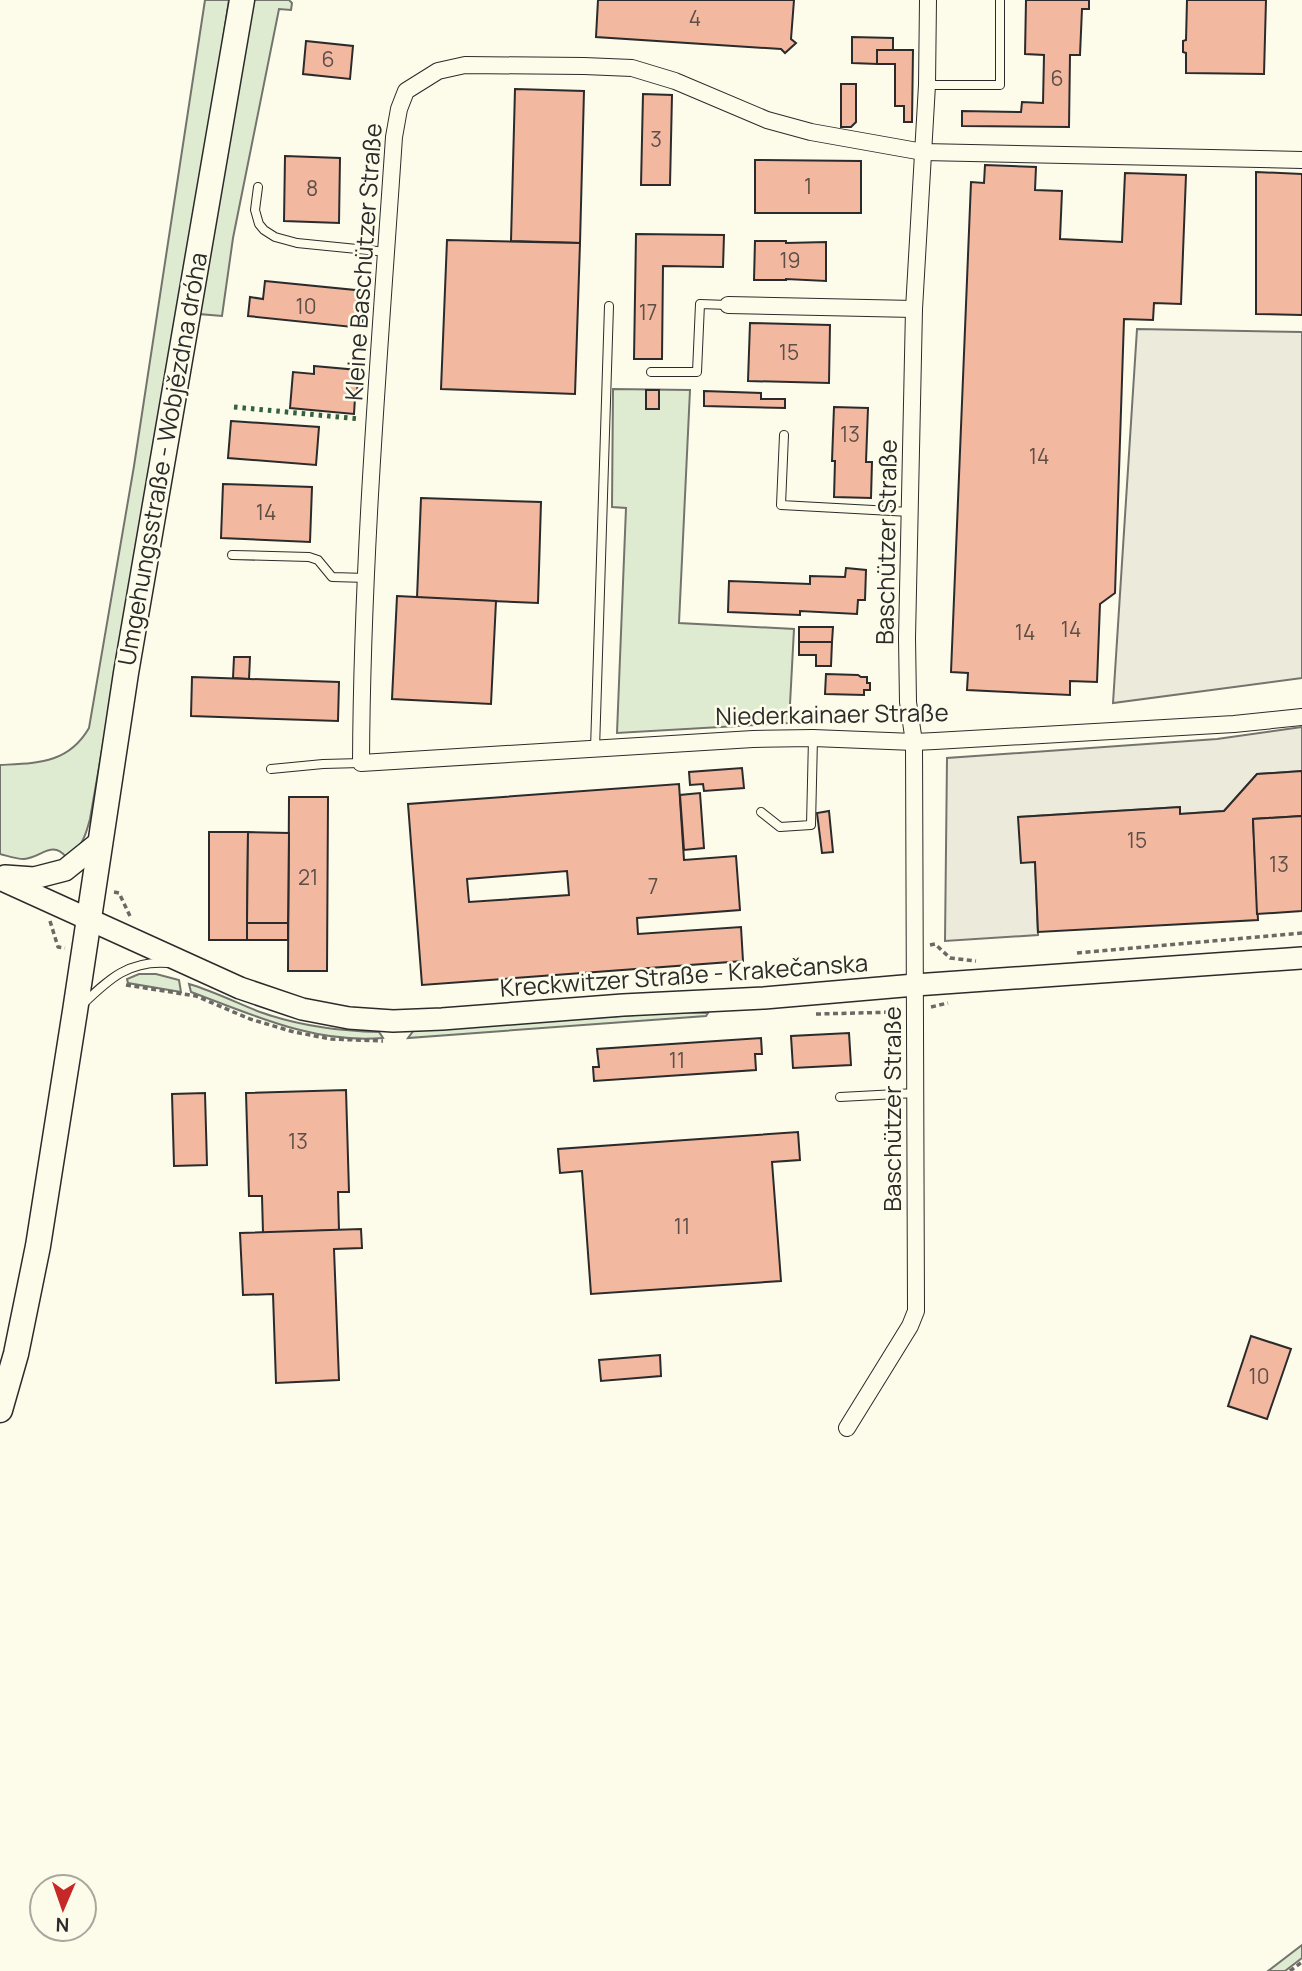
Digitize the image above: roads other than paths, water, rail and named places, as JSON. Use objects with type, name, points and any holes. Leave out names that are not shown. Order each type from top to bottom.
[{"type":"main road","name":"Umgehungsstraße - Wobjězdna dróha","points":[[0,1410],[16,1354],[38,1246],[126,673],[242,0]]},
{"type":"street","name":"Baschützer Straße","points":[[847,1428],[910,1326],[916,1311],[914,742],[908,702],[907,638],[914,309],[927,85],[928,0]]},
{"type":"street","name":"Kleine Baschützer Straße","points":[[361,764],[370,490],[394,137],[399,109],[407,91],[438,71],[465,65],[632,68],[675,81],[766,120],[811,132],[923,152]]},
{"type":"street","points":[[923,152],[1302,160]]},
{"type":"street","points":[[728,305],[914,309]]},
{"type":"street","name":"Niederkainaer Straße","points":[[361,764],[753,739],[813,738],[914,742],[1234,724],[1302,717]]},
{"type":"street","points":[[0,877],[33,878],[65,870],[101,841]]},
{"type":"street","points":[[0,877],[89,919]]},
{"type":"street","name":"Kreckwitzer Straße - Krakečanska","points":[[89,919],[185,965],[240,988],[302,1009],[349,1018],[393,1021],[764,998],[1302,958]]},
{"type":"lane","points":[[927,85],[1000,85],[1000,0]]},
{"type":"lane","points":[[258,187],[256,210],[259,223],[275,237],[297,243],[387,252]]},
{"type":"lane","points":[[650,372],[697,372],[700,304],[728,305]]},
{"type":"lane","points":[[595,749],[609,306]]},
{"type":"lane","points":[[784,435],[781,505],[910,512]]},
{"type":"lane","points":[[232,555],[309,557],[318,560],[332,577],[367,578]]},
{"type":"lane","points":[[761,812],[780,827],[811,825],[813,738]]},
{"type":"lane","points":[[271,769],[323,764],[361,764]]},
{"type":"lane","points":[[75,1011],[114,975],[137,965],[185,965]]},
{"type":"lane","points":[[840,1097],[916,1093]]}]
